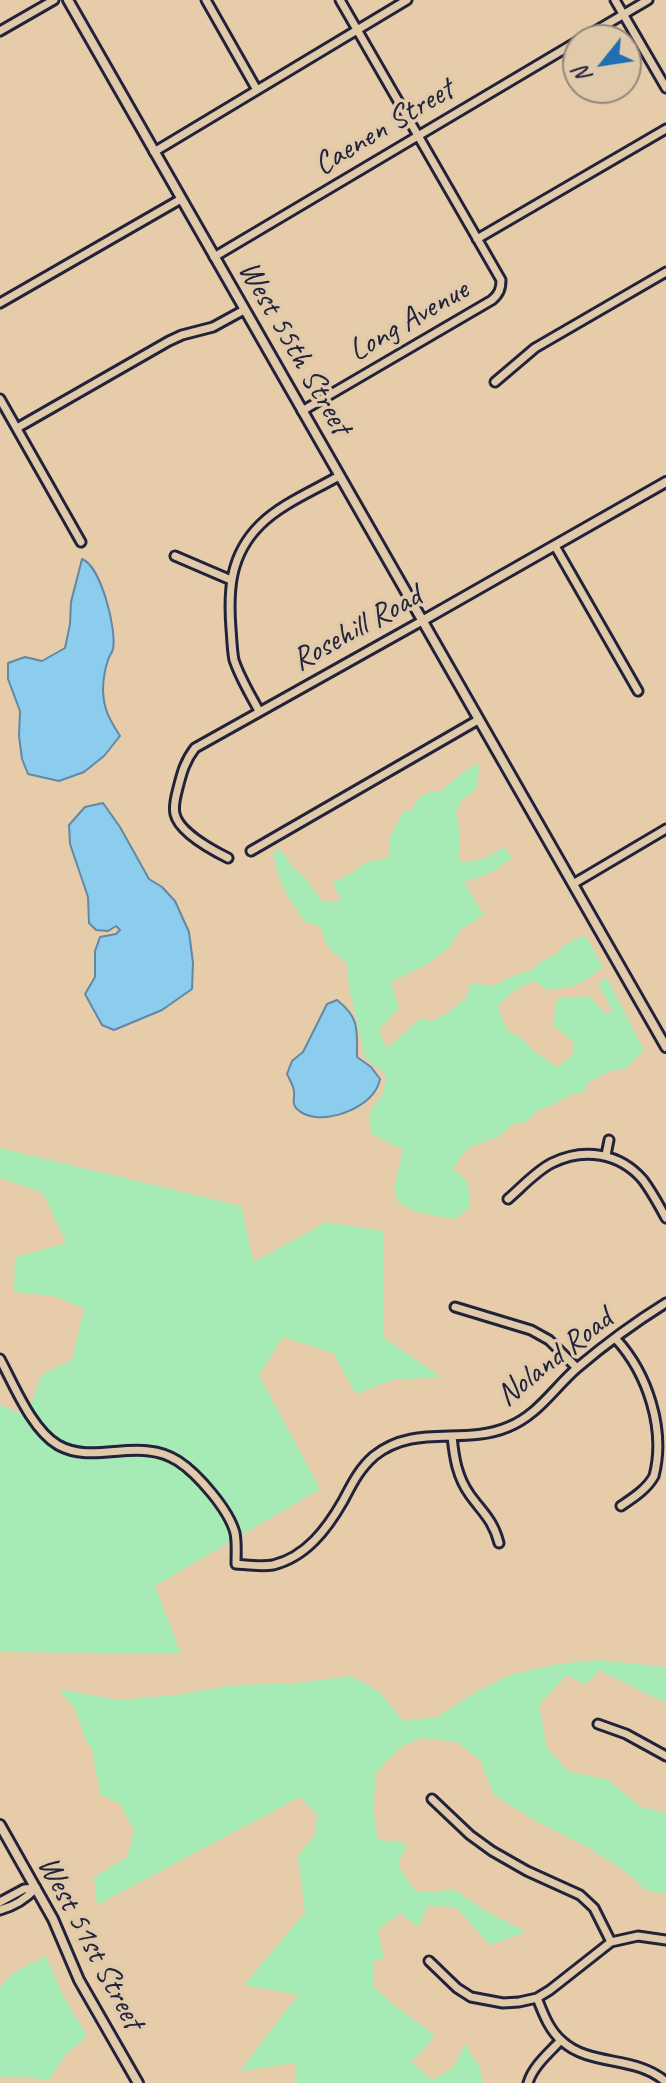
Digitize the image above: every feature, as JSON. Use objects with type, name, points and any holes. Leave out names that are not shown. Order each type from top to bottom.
[{"type":"street","points":[[0,31],[54,0]]},
{"type":"street","name":"West 55th Street","points":[[68,0],[666,1047]]},
{"type":"street","points":[[206,0],[257,90]]},
{"type":"street","points":[[340,0],[477,239]]},
{"type":"street","points":[[154,152],[407,0]]},
{"type":"street","points":[[615,0],[666,88]]},
{"type":"street","name":"Caenen Street","points":[[607,24],[648,0]]},
{"type":"street","name":"Caenen Street","points":[[214,257],[562,51]]},
{"type":"street","name":"Long Avenue","points":[[302,411],[498,295],[501,280],[477,239],[666,129]]},
{"type":"street","points":[[0,303],[181,199]]},
{"type":"street","points":[[495,382],[535,348],[666,272]]},
{"type":"street","points":[[17,428],[169,341],[213,327],[244,310]]},
{"type":"street","points":[[0,399],[81,542]]},
{"type":"street","points":[[259,711],[232,651],[229,593],[233,568],[241,549],[262,523],[277,511],[339,476]]},
{"type":"street","name":"Rosehill Road","points":[[228,858],[190,834],[178,822],[174,805],[184,762],[195,748],[666,482]]},
{"type":"street","points":[[555,546],[638,691]]},
{"type":"street","points":[[175,556],[231,580]]},
{"type":"street","points":[[251,851],[478,720]]},
{"type":"street","points":[[573,884],[666,829]]},
{"type":"street","points":[[606,1155],[609,1140]]},
{"type":"street","points":[[508,1199],[551,1163],[581,1155],[606,1155],[636,1173],[666,1218]]},
{"type":"street","name":"Noland Road","points":[[0,1359],[39,1428],[55,1443],[68,1450],[93,1453],[149,1451],[178,1461],[191,1471],[228,1516],[235,1532],[236,1564],[256,1566],[274,1564],[291,1557],[322,1533],[360,1470],[375,1455],[393,1444],[415,1437],[484,1434],[507,1428],[527,1417],[577,1368],[666,1303]]},
{"type":"street","points":[[455,1307],[531,1330],[549,1340],[577,1368]]},
{"type":"street","points":[[616,1339],[642,1374],[656,1406],[664,1441],[653,1479],[639,1494],[621,1506]]},
{"type":"street","points":[[452,1436],[460,1479],[495,1527],[499,1543]]},
{"type":"street","points":[[598,1724],[626,1734],[666,1756]]},
{"type":"street","points":[[432,1799],[492,1851],[580,1895],[594,1908],[611,1942]]},
{"type":"street","name":"West 51st Street","points":[[0,1825],[53,1919],[79,1980],[138,2083]]},
{"type":"street","points":[[0,1902],[24,1889],[36,1888]]},
{"type":"street","points":[[0,1910],[27,1898],[36,1888]]},
{"type":"street","points":[[429,1961],[471,1997],[503,2003],[519,2002],[537,1998],[550,1990],[611,1942],[638,1936],[666,1940]]},
{"type":"street","points":[[537,1998],[546,2021],[561,2040],[575,2050],[640,2066],[666,2082]]},
{"type":"street","points":[[528,2083],[530,2076],[561,2040]]},
{"type":"green space","points":[[480,764],[476,789],[461,801],[456,813],[460,832],[460,862],[484,858],[504,847],[512,858],[489,873],[464,882],[484,915],[460,930],[449,948],[427,964],[391,982],[399,1008],[379,1030],[387,1048],[420,1019],[433,1021],[446,1014],[467,997],[470,983],[494,986],[530,971],[564,945],[585,935],[603,967],[570,987],[545,990],[536,981],[524,985],[498,1007],[507,1030],[557,1067],[574,1054],[574,1043],[554,1026],[555,1003],[560,998],[589,996],[605,1013],[613,1012],[598,984],[607,978],[644,1050],[625,1069],[605,1073],[588,1082],[585,1091],[538,1110],[526,1122],[513,1124],[500,1136],[470,1147],[453,1170],[466,1181],[469,1209],[454,1219],[416,1212],[398,1202],[394,1188],[403,1150],[371,1134],[369,1113],[383,1093],[386,1075],[364,1057],[349,989],[347,963],[328,948],[320,927],[304,921],[280,881],[272,851],[281,850],[322,901],[341,901],[333,882],[364,863],[387,858],[390,837],[403,812],[412,810],[422,796],[440,792],[464,772]]},
{"type":"green space","points":[[0,1148],[241,1206],[254,1262],[326,1222],[383,1231],[383,1337],[441,1377],[392,1380],[356,1394],[333,1353],[283,1337],[259,1375],[320,1489],[155,1586],[181,1654],[0,1652],[0,1405],[27,1416],[41,1375],[72,1360],[84,1309],[54,1296],[14,1292],[15,1257],[66,1243],[43,1193],[0,1178]]},
{"type":"green space","points":[[599,1660],[666,1667],[666,1703],[599,1670],[586,1685],[567,1675],[539,1705],[547,1748],[568,1771],[608,1780],[641,1807],[666,1813],[666,1894],[646,1890],[622,1869],[587,1847],[494,1795],[480,1760],[457,1742],[420,1738],[399,1748],[376,1773],[373,1808],[378,1840],[407,1843],[398,1866],[416,1892],[455,1890],[526,1932],[490,1945],[456,1907],[428,1906],[418,1927],[400,1913],[378,1930],[384,1958],[373,1962],[373,1986],[434,2035],[411,2062],[432,2080],[453,2068],[465,2044],[480,2068],[483,2083],[296,2083],[296,2063],[240,2071],[298,1995],[244,1985],[305,1912],[298,1856],[315,1835],[317,1815],[300,1797],[97,1905],[94,1877],[127,1857],[134,1831],[120,1804],[100,1794],[92,1749],[75,1709],[59,1689],[118,1700],[176,1695],[234,1685],[295,1683],[351,1676],[380,1692],[403,1721],[437,1717],[510,1675],[558,1664]]},
{"type":"green space","points":[[46,1956],[62,1994],[87,2036],[65,2055],[49,2080],[0,2078],[0,1987],[14,1972]]},
{"type":"water","points":[[82,559],[95,573],[110,614],[114,640],[103,691],[108,715],[120,736],[104,756],[84,772],[59,781],[28,774],[19,736],[20,711],[8,679],[8,663],[25,657],[42,661],[65,648],[71,602]]},
{"type":"water","points":[[103,803],[149,879],[175,901],[189,932],[193,963],[192,989],[162,1010],[114,1030],[102,1025],[85,994],[95,977],[95,951],[100,937],[116,934],[120,930],[116,926],[108,931],[96,930],[89,923],[88,897],[70,844],[69,825],[85,807]]},
{"type":"water","points":[[337,1000],[353,1019],[357,1032],[357,1057],[371,1067],[380,1079],[369,1098],[350,1110],[327,1117],[305,1115],[295,1107],[294,1090],[287,1074],[292,1061],[303,1052],[327,1004]]}]
